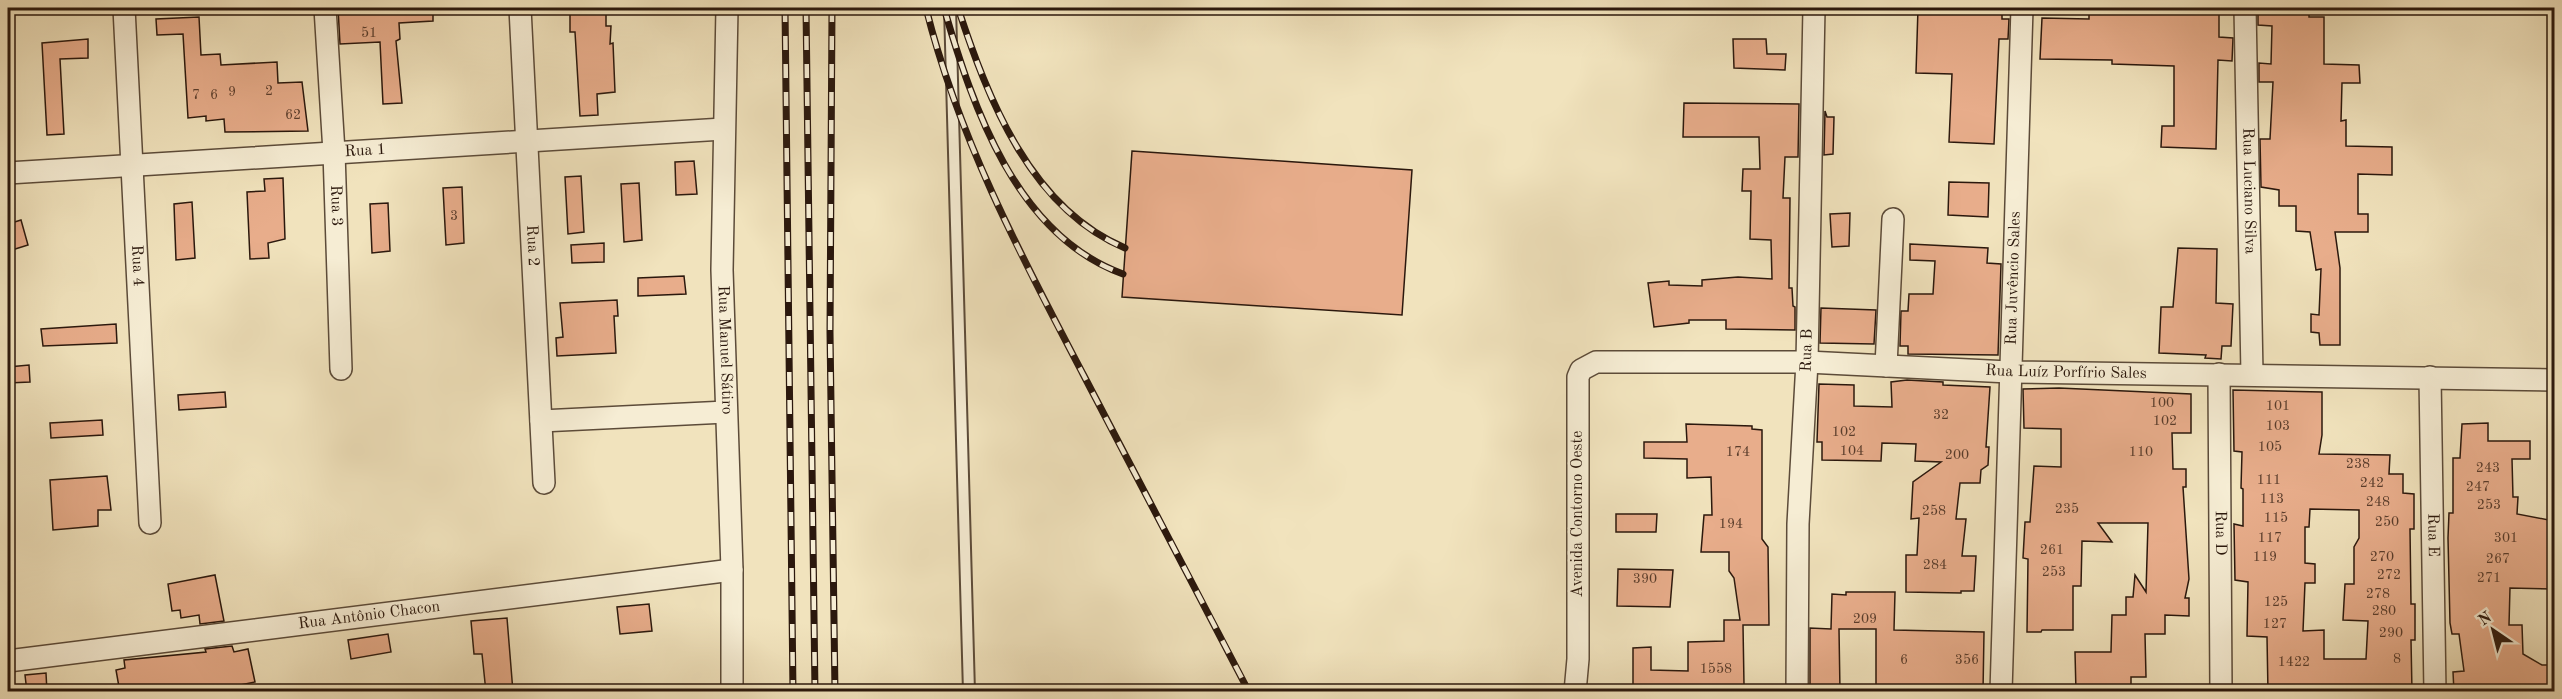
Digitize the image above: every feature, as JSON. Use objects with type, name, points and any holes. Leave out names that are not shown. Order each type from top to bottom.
[{"type":"street","name":"Rua 4","points":[[124,8],[150,523]]},
{"type":"street","name":"Rua 3","points":[[325,8],[334,152],[341,369]]},
{"type":"street","name":"Rua 2","points":[[520,8],[544,483]]},
{"type":"street","name":"Rua Manuel Sátiro","points":[[727,8],[722,270],[732,570],[732,692]]},
{"type":"street","name":"Rua B","points":[[1797,692],[1798,524],[1807,362],[1814,8]]},
{"type":"street","name":"Rua Juvêncio Sales","points":[[2001,692],[2009,372],[2022,8]]},
{"type":"street","name":"Rua Luciano Silva","points":[[2245,8],[2252,374]]},
{"type":"street","name":"Rua 1","points":[[8,173],[723,129]]},
{"type":"street","points":[[1886,366],[1893,219]]},
{"type":"street","name":"Rua Luíz Porfírio Sales","points":[[1581,370],[1596,362],[1807,362],[2009,372],[2554,380]]},
{"type":"street","name":"Avenida Contorno Oeste","points":[[1575,692],[1578,659],[1578,377],[1581,370]]},
{"type":"street","name":"Rua D","points":[[2219,374],[2222,692]]},
{"type":"street","name":"Rua E","points":[[2430,377],[2435,692]]},
{"type":"street","points":[[541,421],[726,412]]},
{"type":"street","name":"Rua Antônio Chacon","points":[[8,661],[732,570]]},
{"type":"street","name":"Avenida Contorno Oeste","points":[[1578,659],[1587,692]]},
{"type":"lane","points":[[950,8],[969,692]]},
{"type":"building","points":[[338,8],[433,8],[433,21],[399,23],[400,39],[396,41],[402,103],[383,104],[380,42],[340,44]]},
{"type":"building","points":[[1918,8],[2002,8],[2002,19],[2009,19],[2008,39],[1999,39],[1994,144],[1949,142],[1952,74],[1916,73]]},
{"type":"building","points":[[2089,8],[2219,10],[2219,37],[2233,38],[2232,61],[2218,60],[2216,149],[2161,147],[2162,126],[2174,126],[2174,66],[2112,64],[2112,60],[2040,59],[2042,18],[2089,19]]},
{"type":"building","points":[[2258,8],[2309,8],[2309,17],[2324,17],[2324,64],[2359,65],[2360,83],[2342,83],[2341,121],[2346,120],[2346,146],[2392,147],[2392,175],[2358,174],[2358,214],[2368,214],[2368,232],[2335,232],[2340,268],[2340,345],[2320,345],[2319,333],[2311,332],[2311,314],[2319,315],[2321,269],[2316,270],[2310,232],[2296,231],[2296,206],[2279,206],[2279,190],[2261,187],[2260,139],[2270,139],[2273,82],[2259,82],[2259,63],[2271,64],[2272,26],[2258,25]]},
{"type":"building","points":[[606,12],[606,26],[611,26],[610,44],[613,43],[615,92],[597,94],[598,115],[580,116],[575,32],[570,32],[570,14]]},
{"type":"building","points":[[199,17],[201,55],[220,54],[221,65],[277,62],[278,83],[302,82],[308,131],[225,132],[224,119],[206,121],[206,116],[188,118],[183,34],[157,35],[156,19]]},
{"type":"building","points":[[88,39],[88,58],[60,59],[64,134],[47,135],[42,43]]},
{"type":"building","points":[[1733,39],[1766,39],[1767,54],[1786,54],[1785,70],[1734,68]]},
{"type":"building","points":[[1684,103],[1799,104],[1798,157],[1785,157],[1783,198],[1790,198],[1789,288],[1792,288],[1793,306],[1795,307],[1795,330],[1726,329],[1726,320],[1689,320],[1689,323],[1654,327],[1648,283],[1669,281],[1669,285],[1702,286],[1702,280],[1738,277],[1772,279],[1771,240],[1750,239],[1751,191],[1742,191],[1743,169],[1760,169],[1759,137],[1683,137]]},
{"type":"building","points":[[1825,111],[1827,117],[1834,117],[1833,154],[1824,155]]},
{"type":"building","points":[[1132,151],[1412,170],[1402,315],[1122,297]]},
{"type":"building","points":[[694,161],[697,194],[676,195],[675,162]]},
{"type":"building","points":[[581,176],[584,232],[568,234],[565,177]]},
{"type":"building","points":[[283,178],[285,239],[268,243],[269,258],[250,259],[247,192],[265,191],[264,179]]},
{"type":"building","points":[[1949,182],[1989,183],[1988,217],[1948,215]]},
{"type":"building","points":[[639,183],[642,240],[624,242],[621,184]]},
{"type":"building","points":[[462,187],[464,243],[446,245],[443,188]]},
{"type":"building","points":[[192,202],[195,258],[176,260],[174,204]]},
{"type":"building","points":[[388,203],[390,251],[372,253],[370,204]]},
{"type":"building","points":[[1850,213],[1849,246],[1832,247],[1830,214]]},
{"type":"building","points":[[21,220],[28,245],[12,250],[8,224]]},
{"type":"building","points":[[604,243],[604,262],[572,263],[571,245]]},
{"type":"building","points":[[1910,244],[1988,248],[1987,263],[2001,264],[1998,355],[1908,354],[1908,346],[1900,346],[1901,311],[1908,311],[1909,294],[1933,294],[1935,261],[1910,260]]},
{"type":"building","points":[[2178,248],[2217,249],[2216,303],[2233,304],[2231,346],[2222,346],[2221,359],[2205,358],[2206,355],[2159,353],[2161,307],[2173,307]]},
{"type":"building","points":[[684,276],[686,294],[638,296],[638,278]]},
{"type":"building","points":[[617,300],[618,316],[614,316],[616,353],[557,356],[556,338],[563,337],[560,303]]},
{"type":"building","points":[[1821,308],[1876,310],[1874,344],[1820,343]]},
{"type":"building","points":[[116,324],[117,343],[43,346],[41,329]]},
{"type":"building","points":[[29,365],[30,382],[8,383],[8,367]]},
{"type":"building","points":[[1907,380],[1943,382],[1943,385],[1990,387],[1986,447],[1989,447],[1988,465],[1981,470],[1980,483],[1960,483],[1956,519],[1966,519],[1962,556],[1976,556],[1974,591],[1961,591],[1961,593],[1906,592],[1906,555],[1917,555],[1919,518],[1911,519],[1913,482],[1941,462],[1915,461],[1916,444],[1882,443],[1881,461],[1822,460],[1822,442],[1817,442],[1819,384],[1854,385],[1854,406],[1892,407],[1891,382]]},
{"type":"building","points":[[2059,388],[2191,394],[2191,433],[2172,433],[2173,469],[2186,469],[2186,487],[2183,487],[2189,579],[2185,598],[2189,598],[2189,616],[2165,615],[2165,634],[2145,634],[2146,677],[2131,677],[2131,692],[2076,692],[2075,652],[2111,652],[2112,615],[2126,615],[2126,597],[2133,597],[2135,575],[2146,592],[2148,523],[2098,523],[2112,542],[2082,541],[2081,586],[2073,586],[2073,630],[2027,632],[2028,559],[2023,558],[2025,522],[2030,522],[2034,466],[2061,467],[2061,429],[2024,428],[2023,389]]},
{"type":"building","points":[[2233,390],[2322,392],[2322,435],[2319,454],[2390,455],[2389,474],[2403,474],[2403,493],[2414,494],[2414,529],[2410,529],[2411,604],[2415,604],[2415,640],[2411,640],[2412,692],[2268,692],[2267,637],[2247,636],[2248,582],[2235,580],[2234,524],[2243,526],[2243,489],[2241,488],[2242,452],[2234,451]],"holes":[[[2310,509],[2359,510],[2359,538],[2354,547],[2354,584],[2345,584],[2343,620],[2368,621],[2366,659],[2324,659],[2324,630],[2303,631],[2305,583],[2315,583],[2315,564],[2305,563],[2305,527],[2309,527]]]},
{"type":"building","points":[[225,392],[226,407],[179,410],[178,395]]},
{"type":"building","points":[[102,420],[103,435],[51,438],[50,423]]},
{"type":"building","points":[[2488,423],[2488,441],[2530,441],[2530,459],[2512,459],[2513,497],[2518,497],[2517,514],[2554,521],[2554,589],[2510,588],[2509,625],[2522,625],[2523,654],[2542,665],[2554,665],[2554,692],[2454,692],[2453,672],[2464,671],[2459,634],[2452,634],[2450,623],[2448,538],[2449,513],[2453,513],[2453,458],[2460,458],[2462,424]]},
{"type":"building","points":[[1686,424],[1752,426],[1752,429],[1762,430],[1762,539],[1768,547],[1769,625],[1743,625],[1744,685],[1725,685],[1725,692],[1633,692],[1633,648],[1651,647],[1651,670],[1688,671],[1688,642],[1724,641],[1724,620],[1740,620],[1734,578],[1729,571],[1729,552],[1701,552],[1704,515],[1712,515],[1711,477],[1687,478],[1687,459],[1644,458],[1644,442],[1687,442]]},
{"type":"building","points":[[107,476],[111,510],[98,510],[98,526],[53,530],[50,480]]},
{"type":"building","points":[[1616,514],[1657,514],[1656,532],[1616,532]]},
{"type":"building","points":[[1618,569],[1673,570],[1670,607],[1617,606]]},
{"type":"building","points":[[215,575],[224,621],[200,624],[199,615],[181,618],[180,610],[172,611],[168,584]]},
{"type":"building","points":[[1846,592],[1895,592],[1894,630],[1984,632],[1983,692],[1876,692],[1876,629],[1839,629],[1840,692],[1810,692],[1810,628],[1831,629],[1832,594],[1846,595]]},
{"type":"building","points":[[649,604],[652,631],[620,634],[617,607]]},
{"type":"building","points":[[507,618],[513,692],[486,692],[482,654],[474,654],[471,621]]},
{"type":"building","points":[[388,634],[391,652],[351,659],[348,640]]},
{"type":"building","points":[[232,646],[234,652],[248,649],[255,682],[240,685],[242,692],[126,692],[125,687],[119,687],[116,670],[125,668],[124,660],[206,652],[205,649]]},
{"type":"building","points":[[46,673],[47,692],[27,692],[25,675]]},
{"type":"railway","points":[[785,8],[793,692]]},
{"type":"railway","points":[[806,8],[815,692]]},
{"type":"railway","points":[[832,8],[830,332],[835,692]]},
{"type":"railway","points":[[926,8],[955,103],[993,195],[1060,330],[1249,692]]},
{"type":"railway","points":[[944,8],[969,86],[985,126],[1004,164],[1027,199],[1054,230],[1086,255],[1123,274]]},
{"type":"railway","points":[[958,8],[983,78],[999,113],[1017,147],[1038,178],[1063,206],[1092,230],[1125,248]]}]
